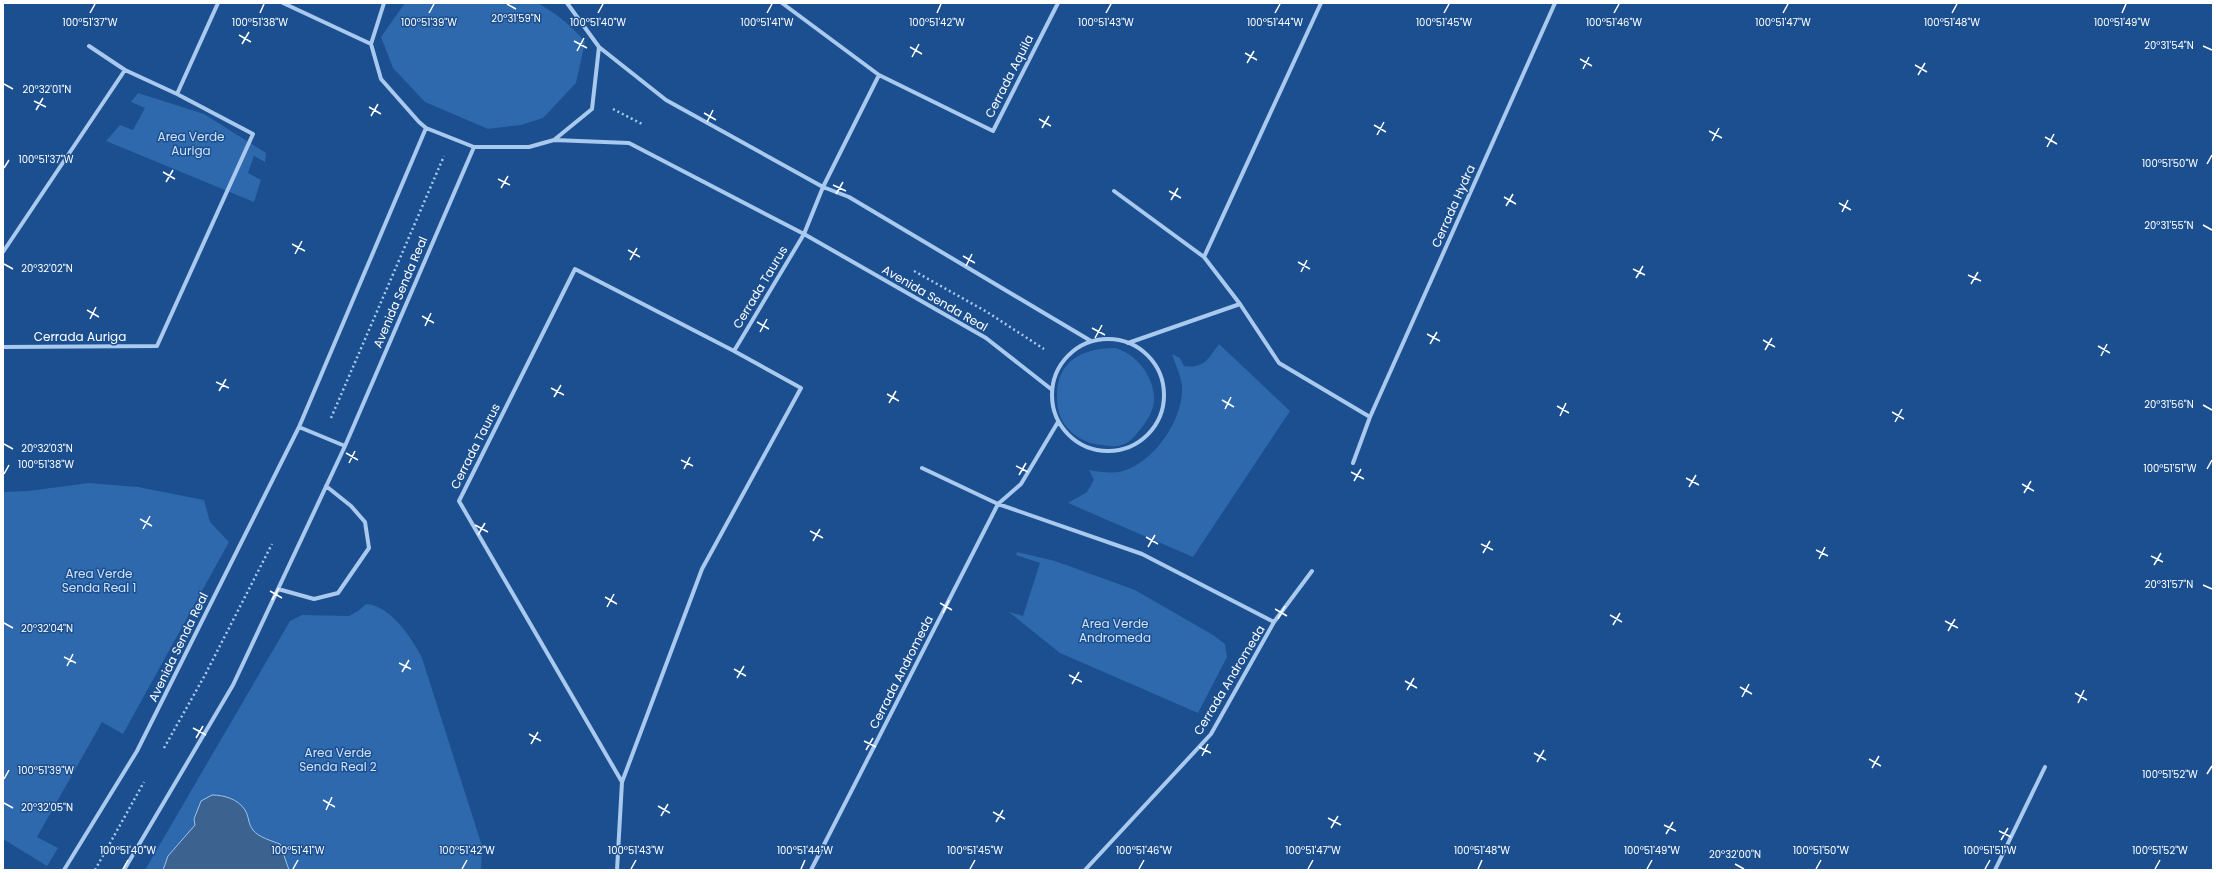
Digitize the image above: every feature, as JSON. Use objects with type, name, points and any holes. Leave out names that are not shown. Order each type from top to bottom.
[{"type":"street","points":[[89,46],[125,70],[177,94],[218,3]]},
{"type":"street","points":[[283,3],[371,44],[384,3]]},
{"type":"street","points":[[567,3],[599,47],[666,100],[823,187],[849,198],[1091,341]]},
{"type":"street","name":"Cerrada Aquila","points":[[782,3],[879,75],[993,131],[1058,3]]},
{"type":"street","points":[[1204,257],[1321,3]]},
{"type":"street","name":"Cerrada Hydra","points":[[1353,463],[1370,417],[1555,3]]},
{"type":"street","name":"Avenida Senda Real","points":[[371,44],[381,79],[426,128],[474,147],[529,147],[554,140],[629,143],[804,234],[986,338],[1051,389]]},
{"type":"street","name":"Avenida Senda Real","points":[[554,140],[592,109],[599,47]]},
{"type":"street","points":[[3,252],[125,70]]},
{"type":"street","points":[[804,234],[823,187],[879,75]]},
{"type":"street","name":"Cerrada Auriga","points":[[3,347],[157,346],[253,134],[177,94]]},
{"type":"street","name":"Avenida Senda Real","points":[[64,870],[137,751],[299,427],[426,128]]},
{"type":"street","name":"Avenida Senda Real","points":[[124,870],[233,685],[345,446],[474,147]]},
{"type":"street","points":[[1114,191],[1204,257],[1240,304],[1279,363],[1370,417]]},
{"type":"street","name":"Cerrada Taurus","points":[[734,351],[804,234]]},
{"type":"street","name":"Cerrada Taurus","points":[[617,870],[622,782],[702,569],[801,388],[734,351],[575,269],[459,500],[622,782]]},
{"type":"street","points":[[1128,342],[1240,304]]},
{"type":"street","points":[[1110,339],[1128,342],[1144,352],[1152,362],[1163,384],[1164,402],[1159,420],[1148,436],[1132,446],[1115,452],[1096,450],[1078,444],[1058,422],[1050,399],[1052,381],[1062,362],[1075,349],[1091,341],[1110,339]]},
{"type":"street","name":"Cerrada Andromeda","points":[[811,870],[998,504],[1021,484],[1058,422]]},
{"type":"street","points":[[299,427],[345,446]]},
{"type":"street","name":"Cerrada Andromeda","points":[[922,468],[998,504],[1142,554],[1274,622]]},
{"type":"street","points":[[278,589],[314,599],[338,593],[369,548],[365,522],[351,506],[326,486]]},
{"type":"street","name":"Cerrada Andromeda","points":[[1085,870],[1211,734],[1274,622],[1312,570]]},
{"type":"street","points":[[1995,870],[2045,767]]},
{"type":"path","points":[[330,420],[446,151]]},
{"type":"path","points":[[163,749],[205,675],[272,544]]},
{"type":"path","points":[[94,870],[148,776]]},
{"type":"green space","points":[[405,3],[537,3],[563,20],[585,42],[576,83],[543,118],[521,125],[488,129],[425,102],[393,68],[381,37]]},
{"type":"green space","name":"Area Verde Auriga","points":[[138,93],[204,114],[266,153],[265,162],[254,156],[248,173],[261,180],[254,202],[106,141],[120,125],[133,130],[145,108],[131,102]]},
{"type":"green space","points":[[1219,344],[1290,411],[1193,557],[1068,503],[1087,492],[1094,480],[1089,470],[1114,472],[1123,471],[1135,466],[1146,459],[1165,438],[1178,412],[1181,399],[1182,386],[1172,354],[1180,358],[1184,366],[1196,366],[1205,362]]},
{"type":"green space","points":[[1115,348],[1130,355],[1142,366],[1147,373],[1153,389],[1154,397],[1153,407],[1144,425],[1134,437],[1123,445],[1119,446],[1091,443],[1072,433],[1061,418],[1057,397],[1061,374],[1066,366],[1074,359],[1082,354],[1092,351]]},
{"type":"green space","name":"Area Verde Senda Real 1","points":[[89,483],[138,487],[204,500],[210,522],[229,542],[123,734],[102,722],[37,837],[58,848],[47,866],[3,839],[3,492],[28,491]]},
{"type":"green space","name":"Area Verde Andromeda","points":[[1017,552],[1055,561],[1135,590],[1213,635],[1225,644],[1227,657],[1198,713],[1060,653],[1009,612],[1023,616],[1040,563],[1016,555]]},
{"type":"green space","name":"Area Verde Senda Real 2","points":[[366,604],[375,606],[392,616],[406,632],[422,658],[482,846],[481,870],[145,870],[290,621],[302,615],[349,616]]},
{"type":"shaded area","points":[[212,795],[230,798],[239,803],[246,812],[251,828],[258,835],[280,844],[289,870],[163,870],[168,856],[195,825],[194,819],[201,801]]}]
